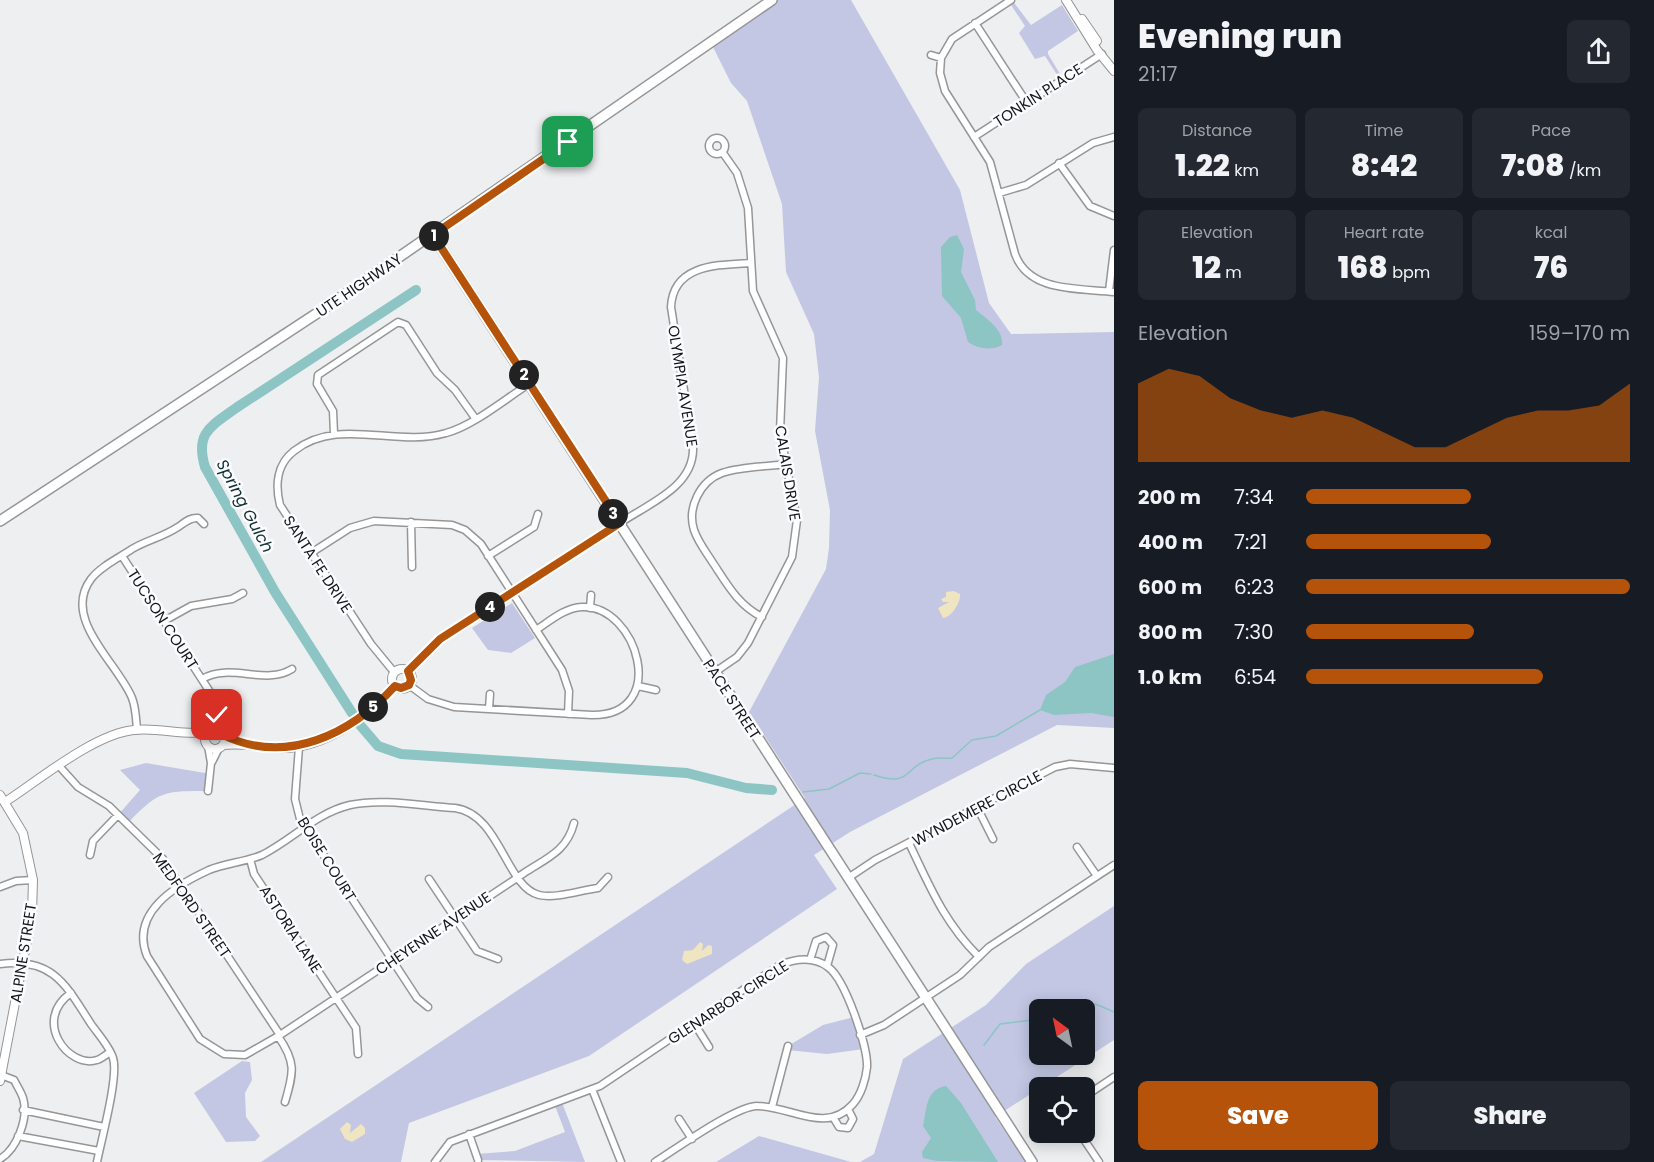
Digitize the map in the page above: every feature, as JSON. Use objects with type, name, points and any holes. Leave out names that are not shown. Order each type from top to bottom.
[{"type":"main road","name":"UTE HIGHWAY","points":[[0,521],[433,235],[772,0]]},
{"type":"main road","name":"PACE STREET","points":[[433,235],[1032,1162]]},
{"type":"street","points":[[1009,0],[950,42],[941,58],[940,73],[943,87],[990,162],[1016,258],[1030,275],[1044,283],[1112,291],[1114,250]]},
{"type":"street","points":[[1066,0],[1097,50],[1114,71]]},
{"type":"street","points":[[1070,0],[1101,47],[1102,54]]},
{"type":"street","points":[[975,23],[1027,103]]},
{"type":"street","name":"TONKIN PLACE","points":[[974,137],[1102,54]]},
{"type":"street","points":[[931,55],[941,58]]},
{"type":"street","points":[[999,193],[1026,184],[1093,142],[1114,137]]},
{"type":"street","name":"CALAIS DRIVE","points":[[716,672],[737,657],[762,617],[792,557],[796,538],[796,506],[786,464],[779,416],[784,380],[783,358],[753,291],[748,208],[737,172],[723,153]]},
{"type":"street","points":[[1059,163],[1090,206],[1114,216]]},
{"type":"street","name":"OLYMPIA AVENUE","points":[[408,671],[434,643],[681,482],[692,464],[693,448],[671,307],[675,290],[685,277],[698,269],[750,263]]},
{"type":"street","points":[[334,434],[333,411],[317,384],[318,375],[398,322],[406,325],[437,373],[455,390],[475,418]]},
{"type":"street","name":"SANTA FE DRIVE","points":[[394,672],[371,644],[280,505],[277,484],[279,473],[289,454],[320,436],[334,434],[436,436],[449,433],[529,384]]},
{"type":"street","points":[[762,617],[735,596],[700,543],[692,515],[698,496],[716,477],[730,471],[786,464]]},
{"type":"street","points":[[488,556],[534,527],[538,514]]},
{"type":"street","points":[[136,730],[133,699],[87,627],[83,605],[91,579],[122,556],[192,518],[198,518],[204,524]]},
{"type":"street","points":[[311,554],[350,528],[365,522],[411,522],[460,527],[474,537],[488,556],[567,680],[568,714]]},
{"type":"street","points":[[411,522],[412,567]]},
{"type":"street","name":"TUCSON COURT","points":[[122,556],[202,679],[213,699],[222,733]]},
{"type":"street","points":[[164,621],[191,606],[232,599],[243,593]]},
{"type":"street","points":[[590,608],[591,595]]},
{"type":"street","points":[[409,685],[428,699],[441,705],[489,709],[599,715],[614,712],[629,700],[638,686],[639,664],[632,646],[612,618],[590,608],[568,610],[536,630]]},
{"type":"street","points":[[202,679],[224,671],[281,676],[292,669]]},
{"type":"street","points":[[395,686],[392,678],[394,672],[402,669],[408,671],[411,680],[409,685]]},
{"type":"street","points":[[395,686],[401,688],[409,685]]},
{"type":"street","points":[[185,735],[207,745],[249,744],[298,747],[333,734],[370,710],[395,686]]},
{"type":"street","points":[[638,686],[656,690]]},
{"type":"street","points":[[489,709],[490,694]]},
{"type":"street","points":[[208,790],[211,763],[207,745],[209,731],[217,715]]},
{"type":"street","points":[[2,801],[103,738],[136,730],[185,735],[209,731],[222,733],[249,744]]},
{"type":"street","points":[[211,763],[221,746],[222,733]]},
{"type":"street","name":"BOISE COURT","points":[[298,747],[296,809],[304,827],[417,998],[428,1007]]},
{"type":"street","name":"MEDFORD STREET","points":[[60,766],[78,787],[118,815],[163,859],[279,1035],[292,1060],[291,1082],[285,1102]]},
{"type":"street","name":"WYNDEMERE CIRCLE","points":[[848,878],[909,843],[1059,766],[1114,768]]},
{"type":"street","name":"ALPINE STREET","points":[[1,1078],[32,914],[33,880],[23,833],[2,801]]},
{"type":"street","name":"CHEYENNE AVENUE","points":[[574,823],[566,844],[519,876],[336,998],[250,1053],[235,1056],[210,1048],[195,1031],[147,957],[142,940],[144,922],[148,914],[158,902],[181,887],[207,871],[250,859],[268,851],[336,809],[360,803],[460,808],[473,813],[483,823],[519,876],[532,892],[548,896],[598,888],[608,877]]},
{"type":"street","points":[[977,807],[993,839]]},
{"type":"street","points":[[90,855],[93,840],[118,815]]},
{"type":"street","points":[[909,843],[933,897],[959,938],[979,957]]},
{"type":"street","points":[[1077,847],[1097,876]]},
{"type":"street","name":"ASTORIA LANE","points":[[250,859],[254,874],[356,1028],[358,1054]]},
{"type":"street","points":[[860,1035],[884,1025],[926,998],[960,975],[989,947],[1114,865]]},
{"type":"street","points":[[429,879],[477,951],[498,959]]},
{"type":"street","points":[[0,887],[16,881],[33,880]]},
{"type":"street","points":[[655,1162],[745,1108],[772,1107],[810,1118],[833,1117],[848,1109],[859,1096],[867,1068],[860,1035],[843,987],[827,966],[833,945],[826,937],[817,940],[810,960]]},
{"type":"street","name":"GLENARBOR CIRCLE","points":[[435,1162],[450,1142],[592,1089],[780,965],[795,960],[810,960],[827,966]]},
{"type":"street","points":[[0,964],[22,963],[47,968],[63,980],[114,1059],[113,1079],[97,1162]]},
{"type":"street","points":[[71,993],[59,1001],[53,1021],[56,1036],[69,1052],[84,1060],[97,1060],[110,1052]]},
{"type":"street","points":[[694,1023],[709,1047]]},
{"type":"street","points":[[772,1107],[788,1046]]},
{"type":"street","points":[[1095,1090],[1114,1077]]},
{"type":"street","points":[[0,1159],[15,1144],[24,1100],[14,1080],[1,1078]]},
{"type":"street","points":[[592,1089],[621,1162]]},
{"type":"street","points":[[833,1117],[839,1127],[848,1128],[853,1119],[848,1109]]},
{"type":"street","points":[[23,1110],[104,1127]]},
{"type":"street","points":[[679,1119],[692,1140]]},
{"type":"street","points":[[469,1134],[478,1160]]},
{"type":"street","points":[[18,1136],[99,1151]]},
{"type":"street","points":[[1086,1143],[1099,1162]]},
{"type":"shaded area","points":[[772,0],[851,0],[960,190],[989,303],[1011,334],[1114,332],[1114,728],[1057,725],[850,832],[814,855],[837,889],[589,1056],[409,1123],[401,1162],[261,1162],[805,798],[749,712],[826,569],[830,510],[815,431],[819,377],[814,334],[786,272],[782,204],[747,101],[731,83],[711,43]]},
{"type":"shaded area","points":[[1012,0],[1031,25],[1062,5],[1078,31],[1048,51],[1063,79],[1061,81],[1045,56],[1035,59],[1019,33],[1025,26],[1009,2]]},
{"type":"shaded area","points":[[957,235],[964,249],[961,272],[975,300],[976,310],[994,325],[1000,334],[1002,345],[998,347],[985,348],[968,342],[961,318],[942,296],[941,247],[950,237]]},
{"type":"shaded area","points":[[512,603],[535,638],[511,653],[488,650],[472,628]]},
{"type":"shaded area","points":[[1114,654],[1114,717],[1091,713],[1054,715],[1040,710],[1046,695],[1065,682],[1075,667]]},
{"type":"shaded area","points":[[146,763],[211,774],[208,791],[162,795],[147,805],[127,824],[118,815],[140,790],[120,770]]},
{"type":"shaded area","points":[[1114,906],[1114,1040],[1095,1052],[1095,999],[1029,999],[1029,1065],[1075,1065],[1057,1077],[1029,1077],[1029,1095],[995,1117],[1026,1162],[860,1162],[874,1154],[903,1059],[986,1005],[1026,964]]},
{"type":"shaded area","points":[[854,1017],[864,1049],[827,1054],[787,1050],[788,1046],[823,1025]]},
{"type":"shaded area","points":[[242,1061],[250,1062],[252,1080],[245,1093],[246,1117],[260,1136],[255,1141],[226,1142],[194,1093]]},
{"type":"shaded area","points":[[946,1086],[961,1103],[998,1162],[937,1161],[923,1158],[922,1152],[931,1138],[923,1126],[928,1101],[934,1091]]},
{"type":"shaded area","points":[[561,1100],[585,1162],[478,1160],[476,1154],[515,1151],[565,1132],[554,1103]]},
{"type":"shaded area","points":[[759,1136],[851,1162],[716,1162]]},
{"type":"sand","points":[[954,591],[960,594],[959,601],[953,612],[943,618],[938,608],[949,602],[943,602],[941,599],[946,597],[946,592]]},
{"type":"sand","points":[[700,942],[703,944],[702,951],[708,945],[712,946],[712,954],[687,964],[682,960],[684,951],[693,950]]},
{"type":"sand","points":[[347,1122],[351,1125],[350,1133],[361,1124],[365,1128],[365,1134],[352,1142],[345,1139],[340,1129]]},
{"type":"waterway","name":"Spring Gulch","points":[[352,713],[275,592],[205,467],[202,446],[207,432],[227,415],[416,290]]},
{"type":"waterway","points":[[874,775],[895,779],[907,774],[923,762],[934,758],[952,758],[972,740],[996,736],[1040,710]]},
{"type":"waterway","name":"Spring Gulch","points":[[360,725],[378,746],[401,754],[687,773],[746,788],[772,790]]},
{"type":"waterway","points":[[803,792],[829,789],[860,773],[871,774]]},
{"type":"waterway","points":[[1095,1004],[1114,1012]]},
{"type":"waterway","points":[[984,1045],[1000,1024],[1029,1020]]},
{"type":"route","points":[[217,715],[223,735],[249,744],[298,747],[326,738],[370,710],[395,686],[404,688],[409,685],[411,676],[408,671],[440,639],[620,523],[433,235],[568,142]]}]
